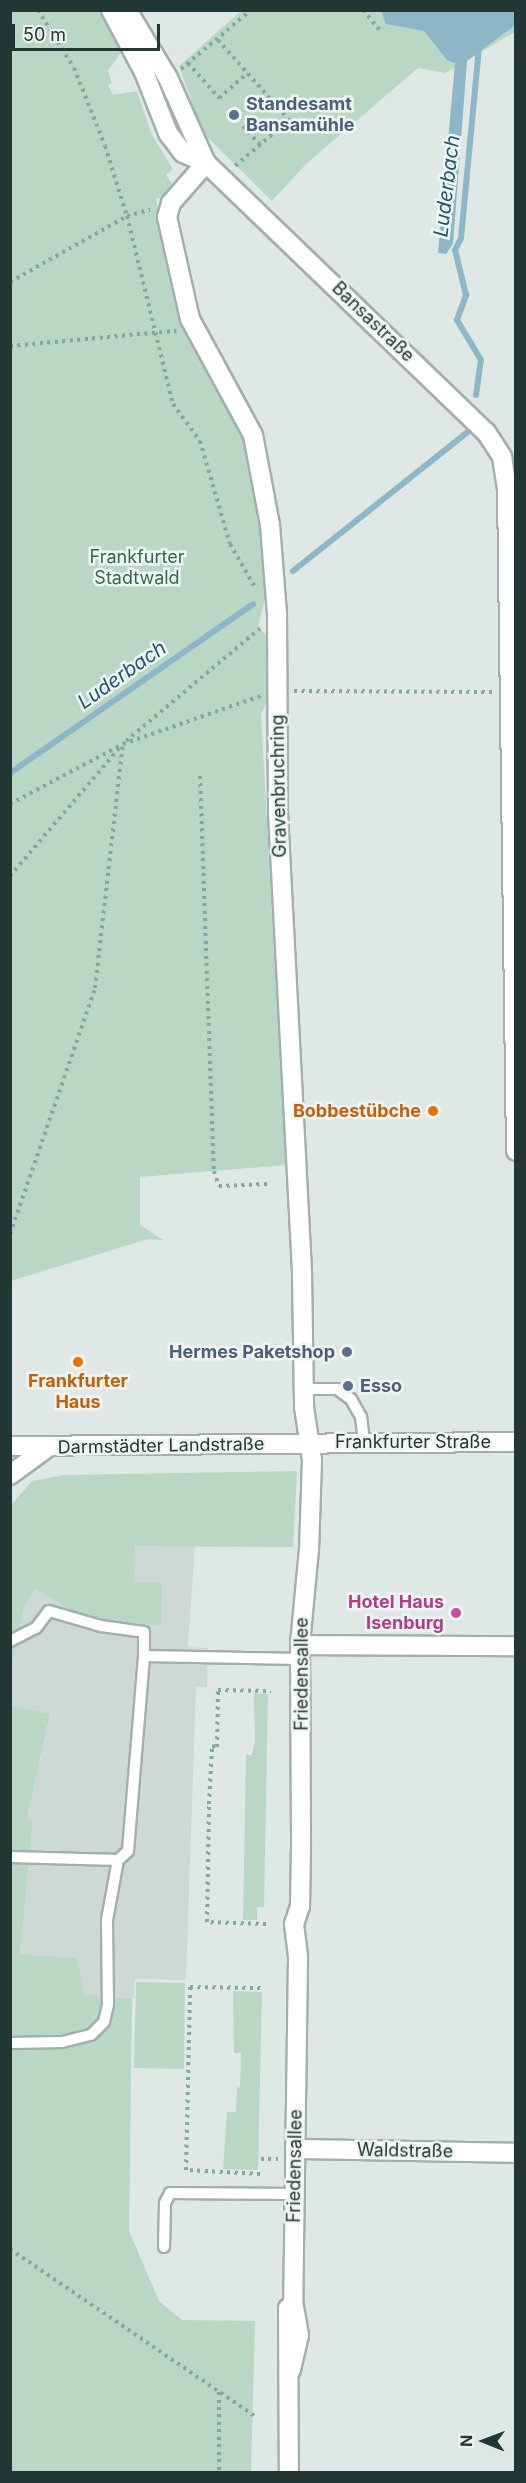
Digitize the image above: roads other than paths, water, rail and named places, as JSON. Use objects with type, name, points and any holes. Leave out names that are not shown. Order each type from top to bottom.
[{"type":"street","points":[[111,10],[144,72],[168,133],[183,153],[206,163]]},
{"type":"street","points":[[127,10],[168,78],[206,163]]},
{"type":"street","name":"Gravenbruchring","points":[[206,163],[171,203],[167,217],[194,328],[234,395],[255,442],[270,525],[277,614],[278,813],[302,1275],[303,1389],[311,1443]]},
{"type":"street","name":"Bansastraße","points":[[206,163],[486,432],[502,457],[511,490],[509,692],[516,1151]]},
{"type":"street","name":"Frankfurter Straße","points":[[311,1443],[516,1442]]},
{"type":"street","name":"Darmstädter Landstraße","points":[[10,1446],[47,1448],[311,1443]]},
{"type":"street","name":"Friedensallee","points":[[289,2472],[291,2370],[299,2335],[293,2301],[298,1959],[294,1924],[300,1906],[300,1652],[309,1550],[311,1443]]},
{"type":"street","points":[[10,1475],[47,1448]]},
{"type":"street","points":[[300,1652],[516,1646]]},
{"type":"street","name":"Waldstraße","points":[[295,2149],[516,2153]]},
{"type":"lane","points":[[303,1389],[337,1389],[351,1399],[361,1417],[364,1442]]},
{"type":"lane","points":[[10,1641],[36,1628],[50,1611],[101,1626],[144,1632],[128,1851],[118,1860],[107,1920],[108,2004],[104,2022],[92,2035],[62,2042],[10,2043]]},
{"type":"lane","points":[[144,1656],[300,1652]]},
{"type":"lane","points":[[10,1857],[118,1860]]},
{"type":"lane","points":[[164,2247],[165,2203],[170,2193],[294,2194]]},
{"type":"water","points":[[381,11],[515,11],[514,26],[467,61],[453,244],[446,254],[438,253],[455,63],[447,60],[424,31],[386,24]]},
{"type":"waterway","name":"Luderbach","points":[[476,395],[481,360],[457,320],[466,295],[455,250],[461,238],[479,46]]},
{"type":"waterway","name":"Luderbach","points":[[293,571],[469,431]]},
{"type":"waterway","name":"Luderbach","points":[[10,773],[253,604]]},
{"type":"place","name":"Standesamt Bansamühle","points":[[234,115]]},
{"type":"place","name":"Bobbestübche","points":[[433,1111]]},
{"type":"place","name":"Hermes Paketshop","points":[[347,1352]]},
{"type":"place","name":"Frankfurter Haus","points":[[78,1362]]},
{"type":"place","name":"Esso","points":[[348,1386]]},
{"type":"place","name":"Hotel Haus Isenburg","points":[[456,1613]]},
{"type":"park label","name":"Frankfurter Stadtwald","points":[[137,568]]}]
